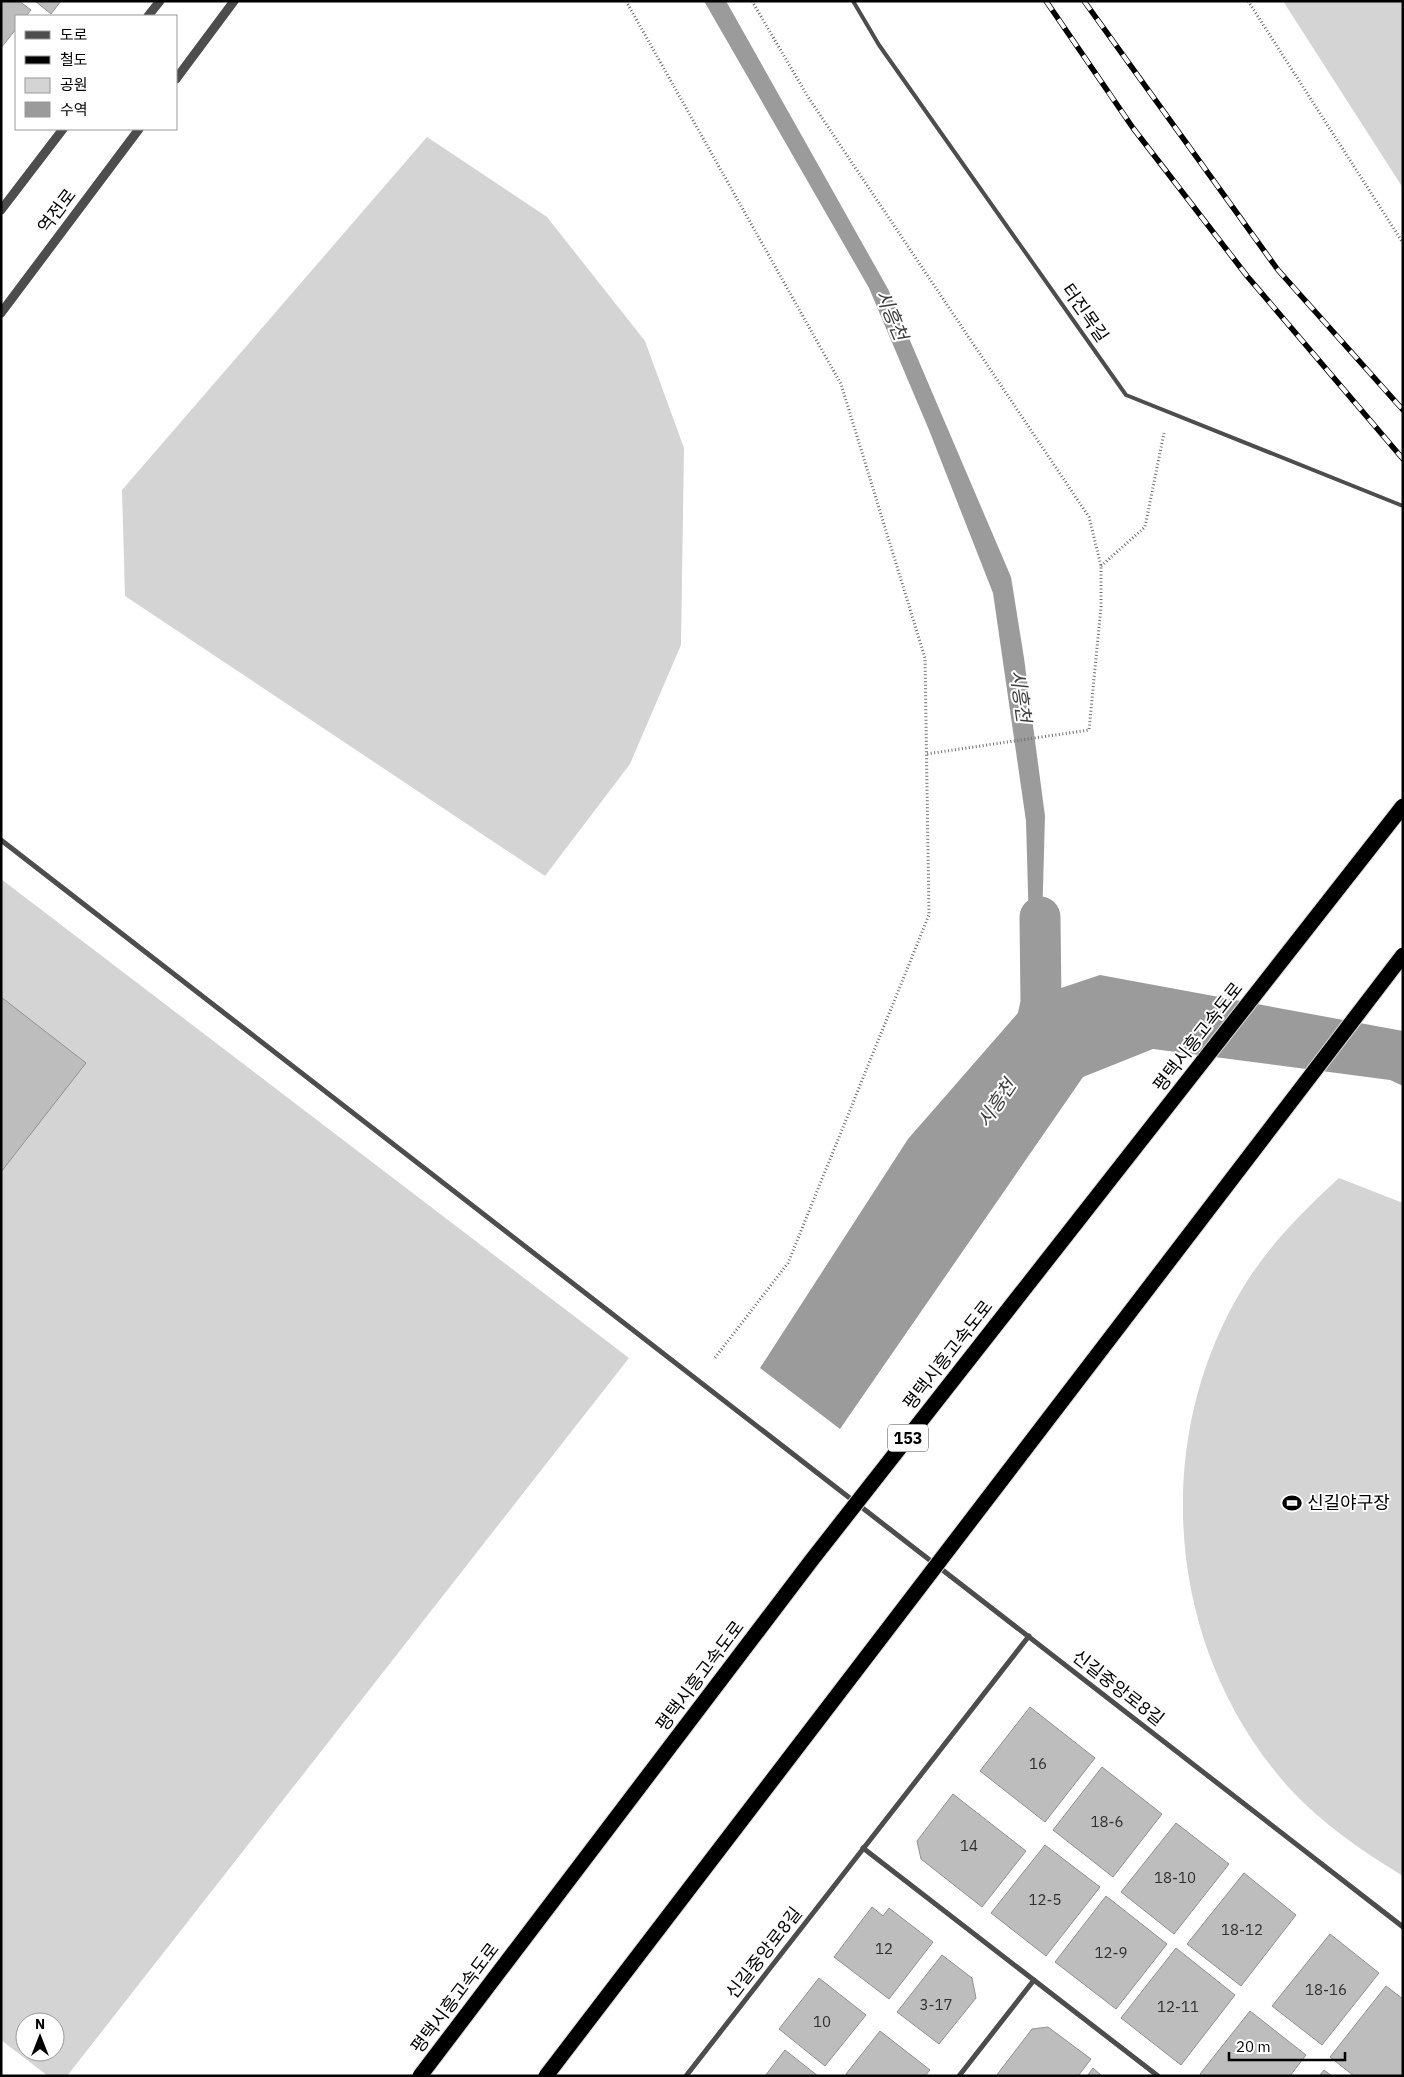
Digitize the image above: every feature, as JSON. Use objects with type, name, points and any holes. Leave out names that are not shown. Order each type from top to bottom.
[{"type":"highway","name":"평택시흥고속도로","points":[[420,2076],[811,1561],[1403,806]]},
{"type":"highway","points":[[546,2076],[1403,956]]},
{"type":"street","points":[[149,15],[160,1]]},
{"type":"street","points":[[178,75],[234,1]]},
{"type":"street","points":[[1,210],[62,130]]},
{"type":"street","name":"역전로","points":[[1,313],[138,130]]},
{"type":"street","points":[[1,840],[1029,1636]]},
{"type":"street","name":"신길중앙로8길","points":[[686,2076],[1029,1636],[1403,1927]]},
{"type":"street","points":[[863,1848],[1158,2076]]},
{"type":"street","points":[[959,2076],[1034,1980]]},
{"type":"lane","name":"터진목길","points":[[852,1],[880,45],[1126,395],[1403,506]]},
{"type":"path","points":[[626,1],[841,384],[926,658],[928,915],[788,1263],[714,1359]]},
{"type":"path","points":[[752,1],[808,97],[1089,517],[1101,566],[1101,606],[1089,730],[926,754]]},
{"type":"path","points":[[1248,1],[1403,243]]},
{"type":"path","points":[[1101,566],[1144,527],[1169,412]]},
{"type":"green space","points":[[1283,1],[1403,1],[1403,188]]},
{"type":"green space","points":[[427,137],[547,217],[645,341],[684,448],[681,645],[630,764],[545,876],[125,596],[122,490]]},
{"type":"green space","points":[[1,879],[629,1358],[67,2076],[48,2076],[30,2062],[65,2062],[65,2012],[15,2012],[15,2051],[1,2040]]},
{"type":"green space","name":"신길야구장","points":[[1339,1178],[1403,1203],[1403,1876],[1358,1847],[1317,1815],[1291,1790],[1250,1736],[1218,1677],[1197,1614],[1185,1548],[1184,1482],[1192,1416],[1211,1352],[1241,1291],[1262,1260],[1299,1217]]},
{"type":"water","points":[[704,1],[726,1],[888,289],[1011,577],[1045,816],[1040,995],[1100,975],[1403,1031],[1403,1086],[1390,1080],[1153,1049],[1083,1077],[840,1429],[760,1368],[908,1139],[1031,998],[1026,821],[993,593],[929,430],[869,288]]},
{"type":"building","points":[[1,1],[19,1],[31,10],[27,15],[15,15],[15,30],[1,48]]},
{"type":"building","points":[[35,1],[61,1],[51,14]]},
{"type":"building","points":[[1,997],[86,1063],[1,1172]]},
{"type":"building","points":[[1030,1707],[1095,1758],[1045,1822],[980,1771]]},
{"type":"building","points":[[1102,1767],[1162,1814],[1113,1877],[1053,1830]]},
{"type":"building","points":[[953,1794],[1026,1851],[982,1907],[921,1859],[917,1841]]},
{"type":"building","points":[[1176,1823],[1229,1864],[1174,1934],[1121,1892]]},
{"type":"building","points":[[1045,1845],[1100,1887],[1046,1956],[991,1913]]},
{"type":"building","points":[[1244,1873],[1296,1915],[1241,1986],[1187,1944]]},
{"type":"building","points":[[1106,1896],[1167,1944],[1116,2009],[1055,1962]]},
{"type":"building","points":[[872,1907],[883,1916],[889,1908],[933,1942],[889,1999],[834,1957]]},
{"type":"building","points":[[1330,1934],[1379,1973],[1322,2045],[1272,2006]]},
{"type":"building","points":[[1176,1948],[1235,1995],[1181,2065],[1121,2018]]},
{"type":"building","points":[[942,1955],[972,1978],[976,1998],[939,2044],[897,2012]]},
{"type":"building","points":[[819,1978],[866,2015],[825,2066],[779,2029]]},
{"type":"building","points":[[1386,1986],[1403,1999],[1403,2076],[1354,2076],[1330,2057]]},
{"type":"building","points":[[1250,2011],[1306,2055],[1290,2076],[1202,2076],[1200,2074]]},
{"type":"building","points":[[1048,2027],[1091,2059],[1078,2076],[996,2076],[1032,2029]]},
{"type":"building","points":[[880,2031],[930,2070],[925,2076],[849,2076],[846,2074]]},
{"type":"building","points":[[785,2050],[818,2076],[765,2076]]},
{"type":"building","points":[[1093,2068],[1102,2076],[1087,2076]]},
{"type":"building","points":[[1324,2070],[1332,2076],[1319,2076]]},
{"type":"waterway","name":"시흥천","points":[[1031,1051],[1041,1003],[1040,917]]},
{"type":"railway","points":[[1046,1],[1133,128],[1247,276],[1403,459]]},
{"type":"railway","points":[[1084,1],[1278,270],[1403,410]]},
{"type":"place","name":"신길야구장","points":[[1292,1503]]}]
